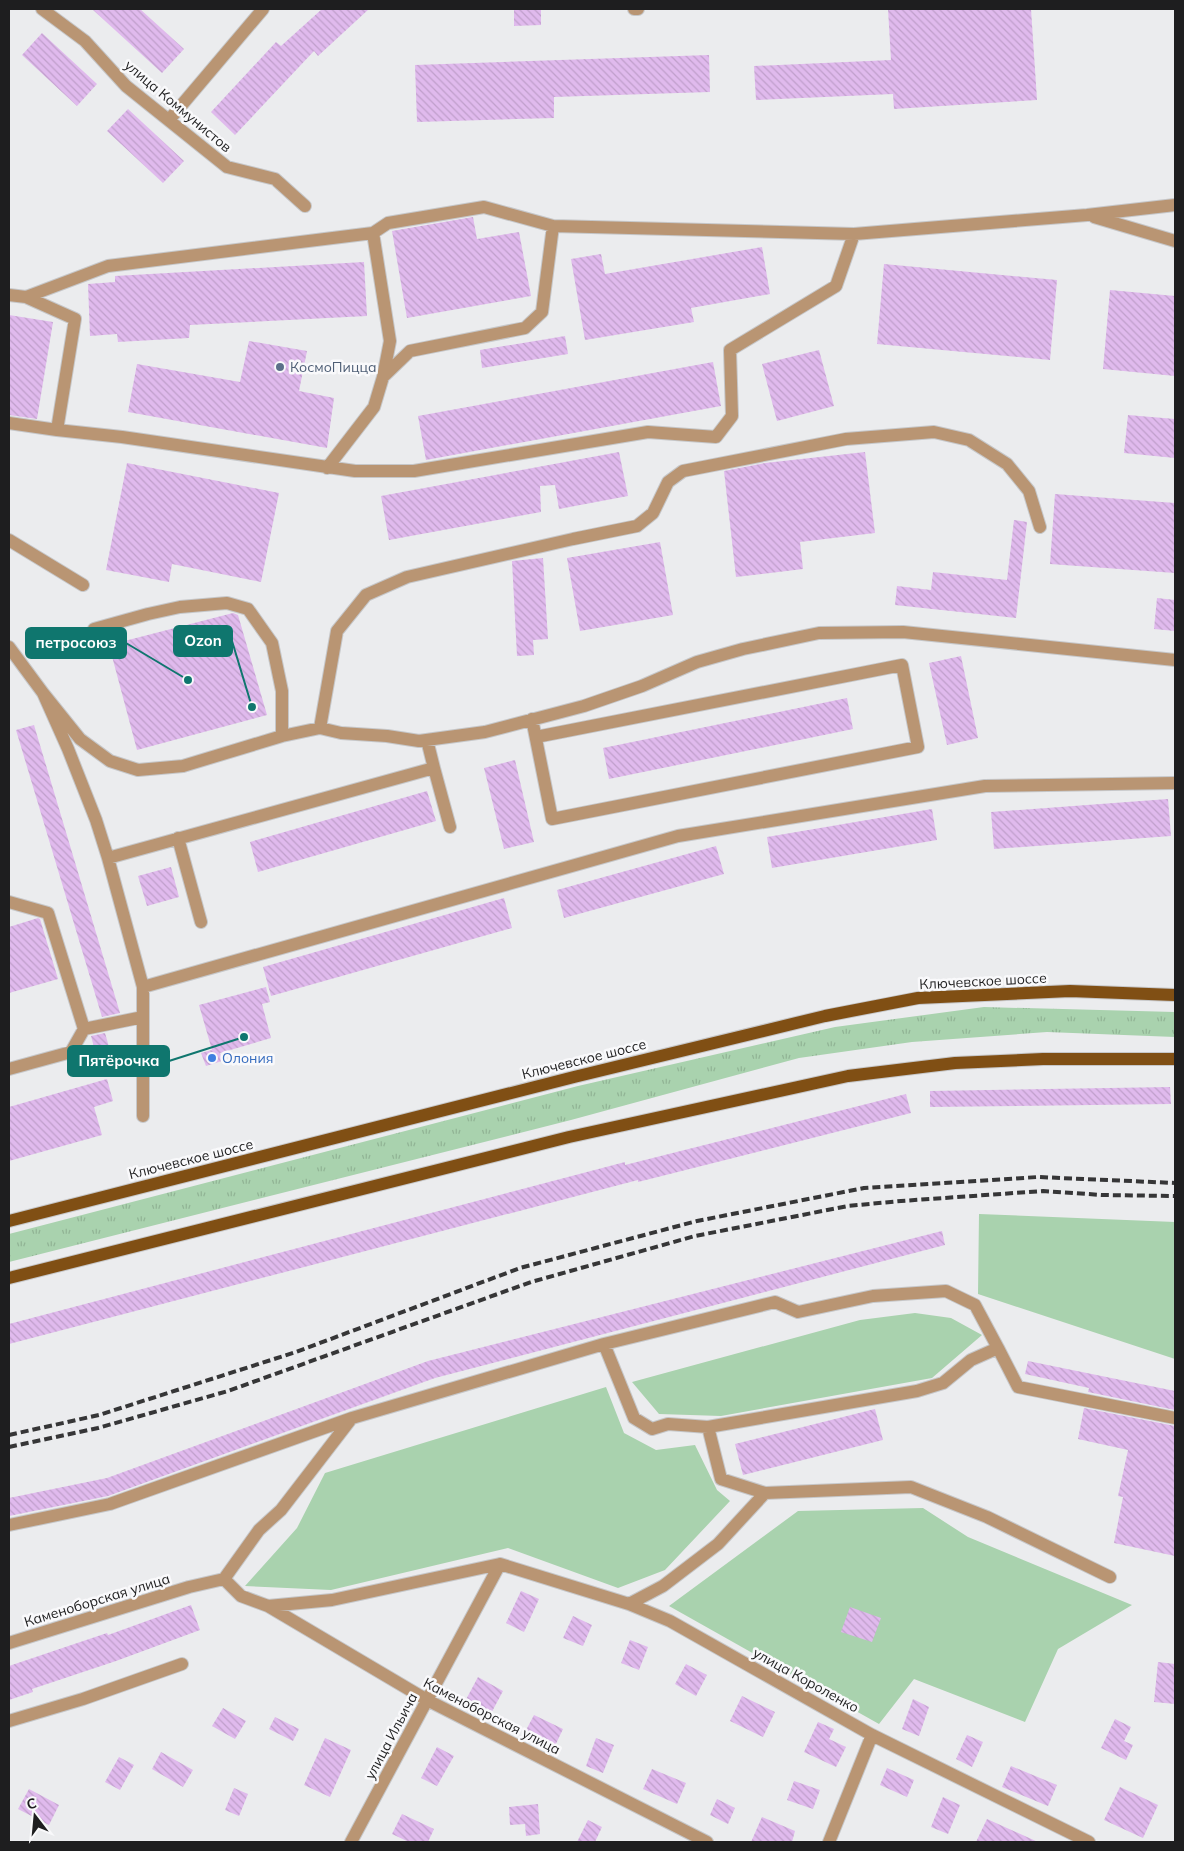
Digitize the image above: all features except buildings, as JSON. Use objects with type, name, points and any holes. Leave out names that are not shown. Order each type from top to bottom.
[{"type":"main road","name":"Ключевское шоссе","points":[[9,1221],[574,1077],[825,1016],[918,998],[1070,992],[1175,995]]},
{"type":"main road","points":[[9,1278],[569,1138],[848,1076],[955,1063],[1043,1058],[1175,1059]]},
{"type":"street","name":"улица Коммунистов","points":[[42,9],[85,41],[126,86],[227,166],[275,179],[305,206]]},
{"type":"street","points":[[169,120],[263,9]]},
{"type":"street","points":[[26,296],[108,266],[373,233],[388,223],[484,206],[553,226],[854,234],[1087,215],[1175,205]]},
{"type":"street","points":[[1087,215],[1175,241]]},
{"type":"street","points":[[383,377],[410,351],[525,328],[531,323],[542,312],[553,226]]},
{"type":"street","points":[[326,468],[374,407],[383,377],[390,341],[373,233]]},
{"type":"street","points":[[9,423],[122,437],[355,472],[414,471],[648,432],[716,437],[732,416],[730,350],[836,286],[854,234]]},
{"type":"street","points":[[9,295],[26,296],[75,319],[57,430]]},
{"type":"street","points":[[320,728],[337,630],[366,595],[407,577],[637,526],[653,512],[668,482],[683,470],[846,439],[934,432],[969,440],[1007,464],[1029,491],[1040,527]]},
{"type":"street","points":[[9,540],[82,585]]},
{"type":"street","points":[[94,629],[180,607],[227,603],[248,609],[272,643],[282,691],[282,736]]},
{"type":"street","points":[[9,647],[80,739],[110,761],[138,770],[183,766],[282,736],[320,728],[341,733],[387,736],[420,741],[485,732],[584,706],[642,686],[697,662],[743,649],[819,632],[903,632],[1175,660]]},
{"type":"street","points":[[532,719],[552,819],[918,747],[902,665],[536,737]]},
{"type":"street","points":[[43,693],[93,811],[108,858],[143,987],[143,1116]]},
{"type":"street","points":[[427,740],[450,827]]},
{"type":"street","points":[[108,858],[434,768]]},
{"type":"street","points":[[143,987],[678,836],[985,786],[1175,783]]},
{"type":"street","points":[[178,838],[201,922]]},
{"type":"street","points":[[9,902],[48,913],[84,1029],[71,1052],[9,1069]]},
{"type":"street","points":[[84,1029],[143,1017]]},
{"type":"street","points":[[9,1525],[110,1504],[352,1418],[604,1344],[775,1302],[798,1312],[873,1296],[946,1292],[975,1305],[1018,1387],[1175,1418]]},
{"type":"street","points":[[604,1344],[634,1418],[652,1429],[668,1424],[708,1427],[917,1391],[943,1383],[970,1360],[998,1348]]},
{"type":"street","points":[[224,1579],[259,1530],[281,1510],[352,1418]]},
{"type":"street","points":[[708,1427],[721,1479],[766,1493],[911,1487],[986,1517],[1110,1577]]},
{"type":"street","points":[[629,1604],[663,1586],[718,1544],[766,1493]]},
{"type":"street","points":[[268,1606],[332,1600],[500,1564]]},
{"type":"street","name":"улица Короленко","points":[[500,1564],[629,1604],[670,1621],[872,1735],[1089,1842]]},
{"type":"street","name":"улица Ильича","points":[[351,1842],[500,1564]]},
{"type":"street","name":"Каменоборская улица","points":[[9,1643],[189,1587],[224,1579],[241,1596],[268,1606],[427,1700],[707,1842]]},
{"type":"street","points":[[9,1721],[82,1699],[182,1664]]},
{"type":"street","points":[[829,1842],[872,1735]]},
{"type":"green space","points":[[984,1007],[1175,1012],[1175,1037],[1047,1032],[912,1042],[799,1058],[571,1120],[9,1262],[9,1234],[578,1086],[835,1027]]},
{"type":"green space","points":[[979,1214],[1175,1222],[1175,1359],[978,1294]]},
{"type":"green space","points":[[915,1313],[951,1318],[982,1335],[932,1378],[721,1416],[659,1414],[632,1382],[860,1320]]},
{"type":"green space","points":[[606,1387],[624,1433],[656,1450],[695,1445],[717,1490],[730,1501],[665,1570],[618,1588],[508,1548],[331,1590],[245,1586],[297,1528],[325,1473]]},
{"type":"green space","points":[[923,1508],[968,1537],[1132,1605],[1058,1649],[1025,1722],[914,1679],[879,1724],[669,1606],[798,1511]]},
{"type":"railway","points":[[9,1435],[99,1415],[296,1352],[520,1268],[697,1221],[864,1188],[1038,1177],[1175,1183]]},
{"type":"railway","points":[[9,1447],[98,1428],[228,1391],[531,1282],[695,1236],[848,1206],[901,1201],[1043,1191],[1102,1195],[1175,1196]]},
{"type":"place","name":"КосмоПицца","points":[[280,367]]},
{"type":"place","name":"петросоюз","points":[[188,680]]},
{"type":"place","name":"Ozon","points":[[252,707]]},
{"type":"place","name":"Пятёрочка","points":[[244,1037]]},
{"type":"place","name":"Олония","points":[[212,1058]]}]
